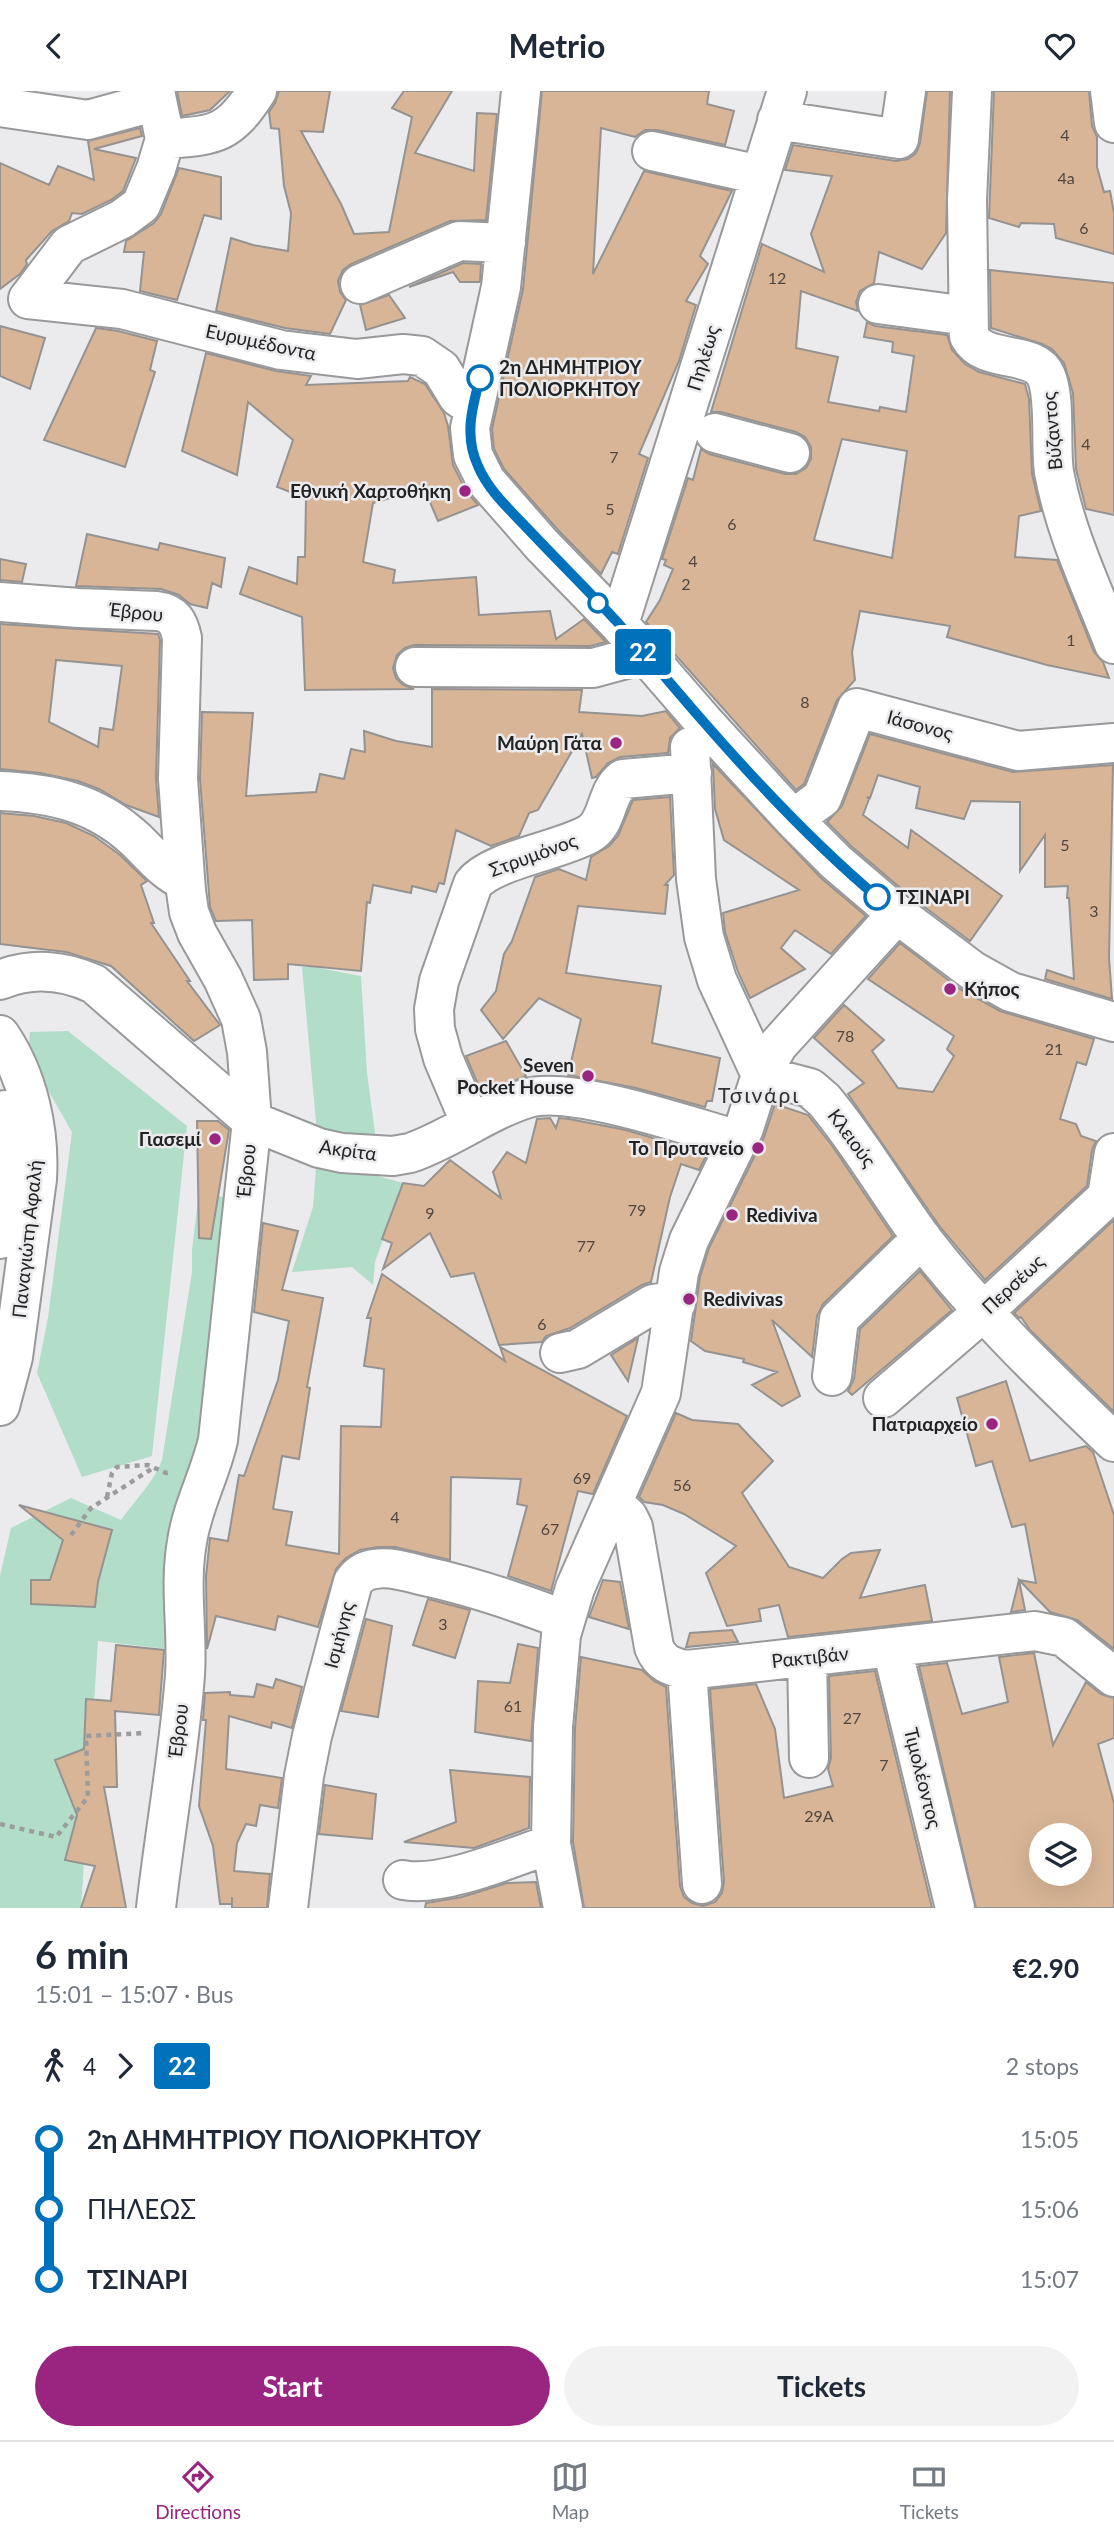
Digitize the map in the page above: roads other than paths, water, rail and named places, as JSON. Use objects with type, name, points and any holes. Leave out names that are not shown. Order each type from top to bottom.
[{"type":"street","points":[[0,107],[88,120],[156,96],[165,139],[212,135],[241,116],[257,91]]},
{"type":"street","points":[[521,91],[499,301],[473,407],[469,437],[476,462],[486,481],[645,654],[695,747],[793,819],[836,862],[897,914],[973,971],[1011,992],[1114,1022]]},
{"type":"street","points":[[782,106],[899,139],[905,91]]},
{"type":"street","name":"Βύζαντος","points":[[972,91],[967,200],[969,336],[979,349],[1037,365],[1046,375],[1052,457],[1061,503],[1114,644]]},
{"type":"street","points":[[1110,91],[1114,123]]},
{"type":"street","name":"Πηλέως","points":[[619,624],[782,106]]},
{"type":"street","name":"Ευρυμέδοντα","points":[[165,139],[141,205],[122,219],[69,245],[28,299],[122,309],[281,350],[357,359],[404,354],[422,356],[441,369],[458,397],[473,407]]},
{"type":"street","points":[[652,151],[760,175]]},
{"type":"street","points":[[360,284],[459,241],[506,243]]},
{"type":"street","points":[[878,304],[968,316]]},
{"type":"street","points":[[715,433],[790,453]]},
{"type":"street","name":"Έβρου","points":[[0,602],[157,611],[167,613],[177,621],[182,638],[178,779],[185,881],[190,912],[197,933],[223,979],[241,1019],[247,1052],[251,1121],[220,1427],[212,1465],[195,1509],[185,1550],[185,1672],[156,1908]]},
{"type":"street","points":[[415,667],[593,669],[645,654]]},
{"type":"street","name":"Ιάσονος","points":[[793,819],[822,798],[857,708],[1018,751],[1114,743]]},
{"type":"street","points":[[695,747],[696,879],[704,937],[717,980],[761,1075]]},
{"type":"street","name":"Στρυμόνος","points":[[471,1124],[443,1058],[434,1019],[436,992],[471,887],[480,876],[492,869],[565,846],[593,831],[616,785],[627,778],[628,771],[635,764],[667,750],[695,747]]},
{"type":"street","points":[[0,791],[43,794],[68,799],[88,807],[123,829],[164,870],[185,881]]},
{"type":"street","points":[[563,1908],[551,1844],[553,1727],[565,1620],[575,1588],[661,1393],[679,1272],[688,1240],[744,1128],[761,1075],[778,1045],[897,914]]},
{"type":"street","name":"Ακρίτα","points":[[0,980],[18,973],[44,971],[64,974],[94,984],[251,1121],[319,1148],[342,1153],[393,1156],[424,1148],[524,1099],[538,1096],[562,1097],[646,1114],[738,1140]]},
{"type":"street","name":"Παναγιώτη Αφαλή","points":[[0,1035],[13,1056],[25,1087],[36,1132],[38,1154],[13,1357],[0,1406]]},
{"type":"street","name":"Κλειούς","points":[[761,1075],[810,1087],[824,1100],[922,1238],[983,1312],[1114,1442]]},
{"type":"street","name":"Παναγιώτη Αφαλή","points":[[0,1239],[11,1161],[10,1133],[2,1102]]},
{"type":"street","name":"Περσέως","points":[[883,1398],[983,1312],[1107,1197],[1114,1153]]},
{"type":"street","points":[[832,1376],[839,1319],[922,1238]]},
{"type":"street","points":[[560,1353],[578,1349],[653,1304],[666,1301],[676,1303]]},
{"type":"street","points":[[613,1503],[634,1527],[657,1655],[669,1665],[687,1670],[702,1884]]},
{"type":"street","name":"Ισμήνης","points":[[288,1908],[302,1789],[312,1735],[356,1577],[377,1568],[415,1574],[485,1591],[565,1620]]},
{"type":"street","name":"Ρακτιβάν","points":[[687,1670],[1043,1631],[1069,1640],[1114,1677]]},
{"type":"street","name":"Τιμολέοντος","points":[[892,1648],[955,1908]]},
{"type":"street","points":[[807,1657],[809,1758]]},
{"type":"street","points":[[403,1880],[426,1881],[462,1873],[551,1844]]},
{"type":"place","name":"2η ΔΗΜΗΤΡΙΟΥ ΠΟΛΙΟΡΚΗΤΟΥ","points":[[480,378]]},
{"type":"place","name":"Εθνική Χαρτοθήκη","points":[[465,491]]},
{"type":"place","name":"Μαύρη Γάτα","points":[[616,743]]},
{"type":"place","name":"ΤΣΙΝΑΡΙ","points":[[877,897]]},
{"type":"place","name":"Κήπος","points":[[950,989]]},
{"type":"place","name":"Seven Pocket House","points":[[588,1076]]},
{"type":"place","name":"Γιασεμί","points":[[215,1139]]},
{"type":"place","name":"Το Πρυτανείο","points":[[758,1148]]},
{"type":"place","name":"Rediviva","points":[[732,1215]]},
{"type":"place","name":"Redivivas","points":[[689,1299]]},
{"type":"place","name":"Πατριαρχείο","points":[[992,1424]]},
{"type":"district","name":"Τσινάρι","points":[[759,1096]]}]
